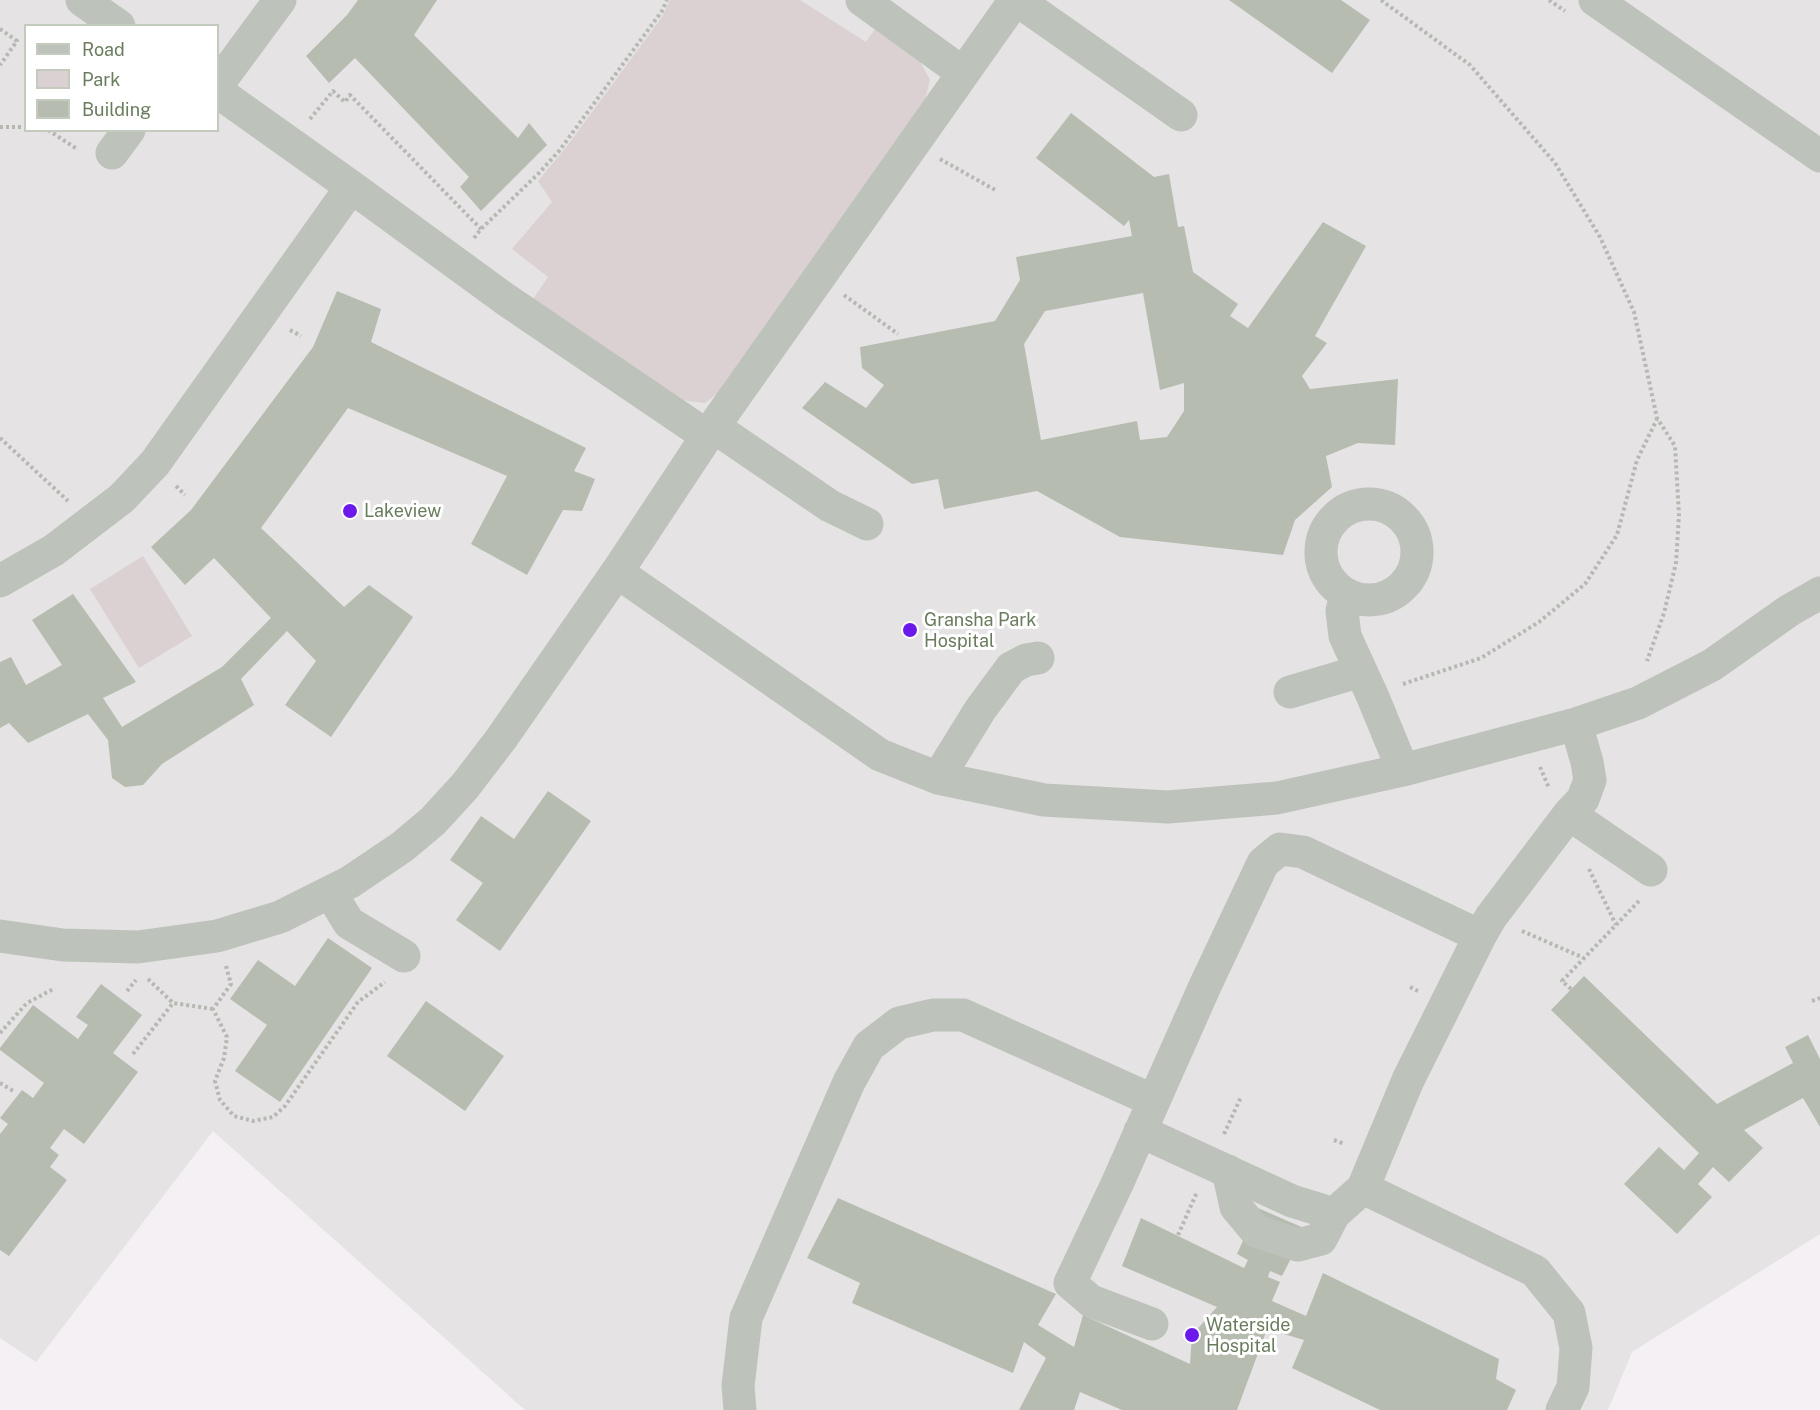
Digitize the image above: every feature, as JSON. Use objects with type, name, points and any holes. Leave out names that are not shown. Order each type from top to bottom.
[{"type":"street","points":[[82,0],[116,24]]},
{"type":"street","points":[[219,83],[280,0]]},
{"type":"street","points":[[862,0],[963,73]]},
{"type":"street","points":[[0,936],[63,945],[138,947],[217,936],[280,917],[350,882],[402,847],[433,821],[465,786],[501,739],[711,431],[1016,0],[1181,115]]},
{"type":"street","points":[[1595,0],[1820,156]]},
{"type":"street","points":[[219,93],[505,299],[830,506],[867,524]]},
{"type":"street","points":[[0,581],[54,550],[90,523],[122,498],[155,463],[342,200],[353,188]]},
{"type":"street","points":[[617,572],[880,756],[938,777],[1044,800],[1168,807],[1277,798],[1403,770],[1576,724],[1638,703],[1712,664],[1790,610],[1820,593]]},
{"type":"street","points":[[1346,595],[1342,611],[1345,636],[1403,770]]},
{"type":"street","points":[[938,777],[980,710],[1011,668],[1026,660],[1038,658]]},
{"type":"street","points":[[1290,692],[1366,683]]},
{"type":"street","points":[[1140,1131],[1292,1201],[1334,1214],[1362,1188],[1408,1080],[1486,926],[1569,814],[1583,799],[1590,780],[1576,724]]},
{"type":"street","points":[[1569,814],[1648,883]]},
{"type":"street","points":[[1152,1324],[1091,1301],[1070,1283],[1263,863],[1280,849],[1303,852],[1486,926]]},
{"type":"street","points":[[330,892],[349,922],[395,968]]},
{"type":"street","points":[[740,1410],[738,1386],[746,1318],[849,1082],[869,1046],[876,1040],[899,1023],[933,1015],[963,1015],[1154,1101]]},
{"type":"street","points":[[1362,1188],[1535,1271],[1569,1313],[1576,1348],[1573,1387],[1562,1410]]},
{"type":"path","points":[[456,262],[481,229],[559,151],[662,11],[667,0]]},
{"type":"path","points":[[1381,0],[1470,65],[1555,163],[1600,237],[1634,312],[1657,418],[1675,446],[1679,524],[1676,563],[1664,613],[1644,671],[1638,703]]},
{"type":"path","points":[[0,29],[17,41],[0,65]]},
{"type":"path","points":[[292,145],[333,91],[345,102],[350,95],[481,229]]},
{"type":"path","points":[[0,127],[24,127]]},
{"type":"path","points":[[51,132],[77,149]]},
{"type":"path","points":[[913,144],[997,191]]},
{"type":"path","points":[[819,277],[898,334]]},
{"type":"path","points":[[1366,683],[1481,658],[1539,622],[1585,584],[1617,535],[1637,460],[1657,418]]},
{"type":"path","points":[[0,438],[90,523]]},
{"type":"path","points":[[1571,989],[1562,981],[1648,883]]},
{"type":"path","points":[[1486,926],[1584,958]]},
{"type":"path","points":[[213,1009],[231,984],[217,936]]},
{"type":"path","points":[[138,947],[142,973],[173,1003],[213,1009]]},
{"type":"path","points":[[213,1009],[227,1037],[224,1058],[215,1081],[220,1100],[234,1116],[253,1121],[273,1117],[285,1106],[358,1002],[395,968]]},
{"type":"path","points":[[0,1033],[27,1003],[56,988]]},
{"type":"path","points":[[1812,1001],[1820,998]]},
{"type":"path","points":[[133,1054],[173,1003]]},
{"type":"path","points":[[0,1083],[15,1092]]},
{"type":"path","points":[[1214,1132],[1223,1136],[1241,1097]]},
{"type":"path","points":[[1334,1140],[1349,1146]]},
{"type":"shaded area","name":"Gransha Park Hospital","points":[[0,0],[1820,0],[1820,1234],[1632,1352],[1608,1410],[525,1410],[213,1131],[36,1362],[0,1338]]},
{"type":"green space","points":[[670,0],[800,0],[866,42],[875,29],[920,61],[930,80],[923,108],[727,386],[705,403],[680,400],[533,299],[548,277],[512,249],[552,202],[538,181],[567,146],[662,17]]},
{"type":"green space","points":[[143,556],[192,636],[139,668],[90,589]]},
{"type":"building","points":[[358,0],[437,0],[414,35],[518,138],[529,123],[547,145],[481,211],[460,187],[469,177],[355,58],[329,83],[306,56],[347,15]]},
{"type":"building","points":[[1229,0],[1341,0],[1370,20],[1332,73]]},
{"type":"building","points":[[1071,113],[1154,177],[1169,174],[1178,227],[1184,226],[1193,272],[1238,304],[1230,316],[1248,328],[1323,222],[1366,246],[1315,336],[1327,343],[1302,376],[1310,389],[1398,379],[1395,445],[1358,443],[1326,456],[1332,487],[1295,520],[1283,555],[1120,537],[1037,491],[944,509],[938,479],[912,484],[802,408],[825,382],[866,408],[884,385],[862,368],[860,347],[995,321],[1020,280],[1016,257],[1132,236],[1129,220],[1124,226],[1036,158]],"holes":[[[1143,293],[1160,390],[1184,383],[1184,411],[1167,437],[1140,440],[1137,421],[1041,440],[1024,344],[1045,311]]]},
{"type":"building","points":[[337,291],[381,309],[371,342],[586,448],[574,471],[595,479],[582,511],[563,510],[527,575],[471,544],[507,476],[348,408],[261,528],[344,607],[369,585],[413,617],[331,737],[285,705],[316,661],[287,631],[241,679],[254,705],[162,764],[143,785],[125,787],[112,778],[108,740],[88,714],[28,743],[9,723],[0,728],[0,662],[11,657],[26,685],[62,665],[32,620],[73,594],[136,682],[103,698],[122,727],[222,667],[271,618],[214,558],[185,585],[151,547],[191,510],[313,347]]},
{"type":"building","points":[[548,791],[591,821],[500,951],[456,920],[483,883],[450,860],[481,816],[514,839]]},
{"type":"building","points":[[328,938],[372,968],[280,1102],[235,1071],[267,1025],[230,999],[258,960],[295,986]]},
{"type":"building","points":[[1584,976],[1717,1104],[1793,1063],[1785,1047],[1808,1035],[1820,1059],[1820,1127],[1803,1098],[1744,1130],[1763,1148],[1729,1182],[1713,1167],[1698,1184],[1712,1197],[1677,1234],[1624,1184],[1659,1147],[1684,1170],[1699,1153],[1551,1010]]},
{"type":"building","points":[[101,984],[142,1015],[113,1053],[138,1072],[84,1144],[64,1129],[50,1148],[59,1155],[50,1167],[67,1180],[9,1256],[0,1250],[0,1134],[8,1124],[0,1118],[22,1090],[33,1098],[44,1083],[0,1048],[33,1005],[78,1039],[88,1025],[76,1017]]},
{"type":"building","points":[[426,1001],[504,1056],[465,1111],[387,1056]]},
{"type":"building","points":[[838,1198],[1056,1294],[1038,1325],[1074,1347],[1083,1315],[1190,1364],[1192,1335],[1217,1307],[1122,1266],[1141,1218],[1244,1268],[1248,1260],[1237,1254],[1258,1208],[1306,1229],[1282,1276],[1270,1271],[1268,1277],[1280,1282],[1272,1301],[1306,1316],[1323,1273],[1499,1359],[1496,1379],[1516,1390],[1507,1410],[1380,1410],[1292,1368],[1304,1340],[1267,1329],[1237,1410],[1122,1410],[1080,1392],[1074,1410],[1019,1410],[1046,1358],[1024,1342],[1013,1373],[852,1303],[860,1283],[807,1258]]},
{"type":"place","name":"Lakeview","points":[[350,511]]},
{"type":"place","name":"Gransha Park Hospital","points":[[910,630]]},
{"type":"place","name":"Waterside Hospital","points":[[1192,1335]]}]
